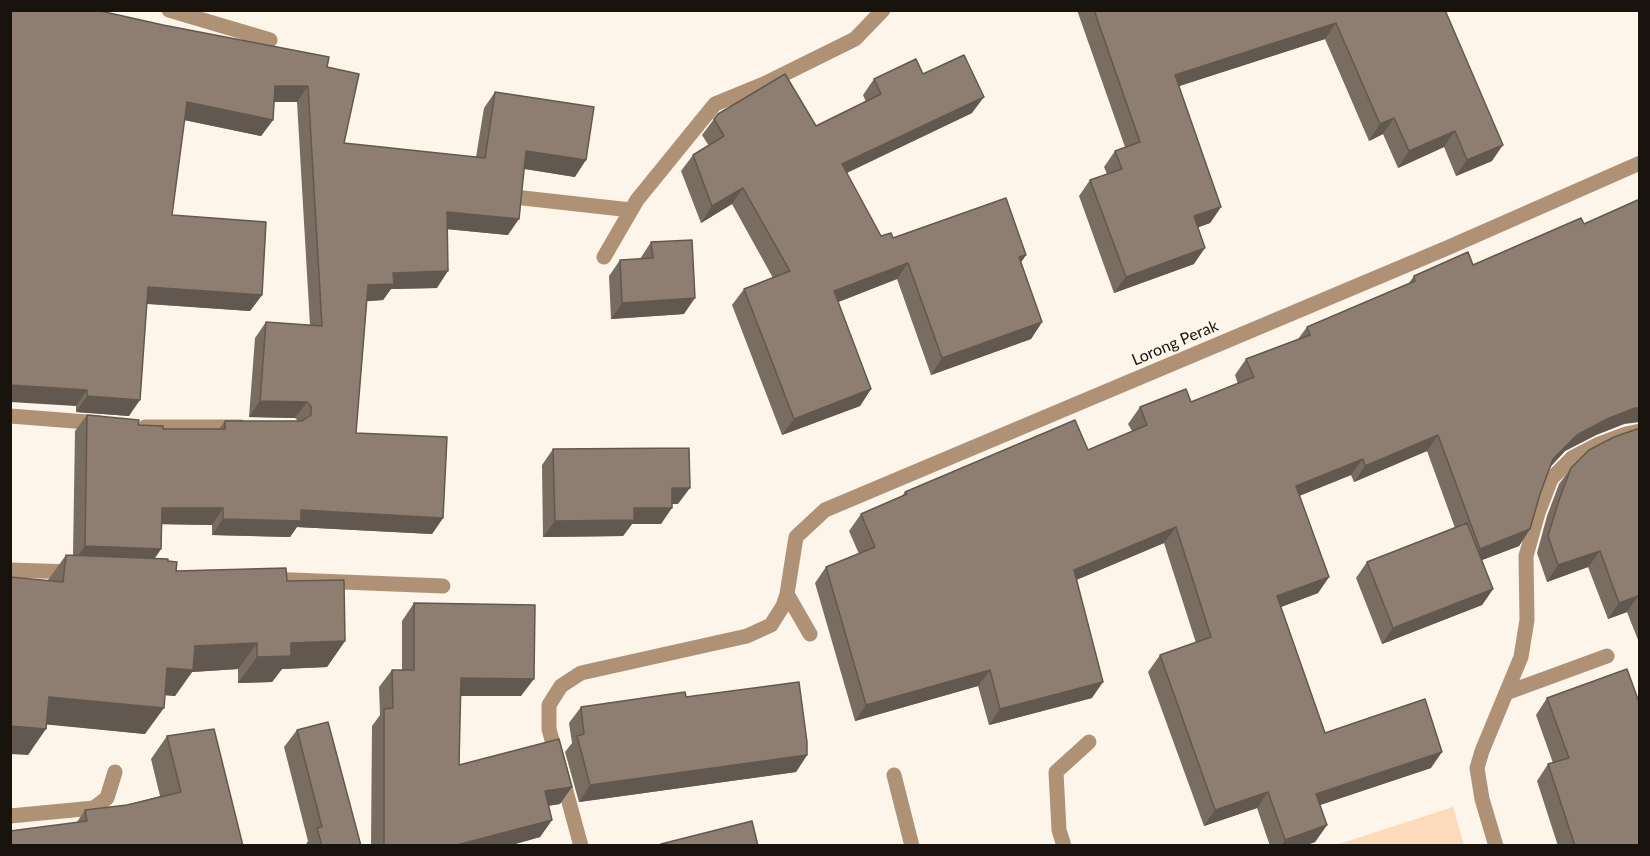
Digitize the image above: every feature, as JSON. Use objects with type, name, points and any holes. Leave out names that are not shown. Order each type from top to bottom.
[{"type":"street","points":[[169,10],[270,40]]},
{"type":"street","points":[[604,257],[631,210],[715,104],[765,84],[855,39],[883,10]]},
{"type":"street","name":"Lorong Perak","points":[[785,600],[796,537],[825,510],[1447,248],[1640,163]]},
{"type":"street","points":[[523,198],[631,210]]},
{"type":"street","points":[[10,416],[122,425],[256,427]]},
{"type":"street","points":[[1496,846],[1482,799],[1477,768],[1521,657],[1527,620],[1526,556],[1538,513],[1551,479],[1572,458],[1599,444],[1640,431]]},
{"type":"street","points":[[10,570],[92,573]]},
{"type":"street","points":[[256,579],[443,586]]},
{"type":"street","points":[[581,846],[549,729],[549,705],[561,686],[581,674],[747,636],[771,625],[785,600],[810,634]]},
{"type":"street","points":[[1506,693],[1607,656]]},
{"type":"street","points":[[1064,846],[1059,830],[1056,772],[1089,742]]},
{"type":"street","points":[[10,816],[94,808],[107,798],[115,772]]},
{"type":"street","points":[[894,775],[912,846]]},
{"type":"shaded area","points":[[1453,807],[1464,845],[1336,845]]},
{"type":"building","points":[[10,10],[96,10],[329,57],[327,67],[359,74],[344,143],[485,158],[495,92],[594,107],[586,160],[526,151],[519,219],[447,212],[448,271],[393,273],[394,284],[368,285],[356,433],[447,437],[443,518],[301,510],[301,521],[223,519],[223,508],[162,508],[161,549],[85,546],[87,415],[139,420],[138,425],[163,426],[163,429],[225,429],[225,421],[302,421],[311,415],[311,406],[307,402],[260,401],[266,322],[322,326],[308,86],[275,86],[273,120],[187,102],[172,215],[266,222],[262,295],[148,287],[140,400],[87,396],[87,390],[10,385]]},
{"type":"building","points":[[1094,10],[1445,10],[1503,145],[1467,160],[1455,131],[1409,151],[1394,118],[1380,124],[1336,23],[1175,75],[1221,207],[1194,216],[1205,248],[1126,277],[1090,180],[1122,169],[1115,151],[1140,142]]},
{"type":"building","points":[[964,55],[984,97],[842,164],[881,236],[891,233],[893,238],[1006,198],[1026,255],[1019,257],[1042,322],[942,358],[908,263],[834,291],[871,389],[794,419],[744,289],[790,271],[743,188],[712,206],[693,155],[724,136],[714,119],[718,114],[785,74],[816,126],[881,94],[874,79],[916,59],[923,74]]},
{"type":"building","points":[[1640,199],[1640,408],[1607,419],[1577,435],[1553,459],[1530,529],[1480,549],[1438,435],[1365,466],[1363,459],[1296,486],[1329,577],[1277,596],[1325,733],[1425,699],[1442,752],[1316,794],[1327,825],[1285,840],[1268,792],[1215,810],[1160,655],[1211,637],[1176,527],[1074,570],[1103,682],[1000,709],[990,670],[866,705],[826,567],[875,547],[861,514],[907,494],[905,492],[1075,420],[1088,450],[1147,425],[1140,407],[1186,389],[1191,402],[1254,377],[1246,359],[1310,335],[1307,327],[1415,281],[1414,276],[1468,252],[1473,265],[1581,218],[1584,224]]},
{"type":"building","points":[[692,240],[695,298],[622,303],[620,260],[653,258],[651,242]]},
{"type":"building","points":[[1640,428],[1640,599],[1638,596],[1619,603],[1600,551],[1558,565],[1548,536],[1571,468],[1589,450],[1614,437]]},
{"type":"building","points":[[689,448],[690,488],[672,488],[672,508],[634,508],[634,520],[555,521],[553,449]]},
{"type":"building","points":[[1467,523],[1493,589],[1393,628],[1367,562]]},
{"type":"building","points":[[66,555],[168,559],[168,561],[177,562],[176,571],[286,568],[287,581],[344,580],[345,641],[291,643],[291,656],[257,657],[257,643],[195,646],[193,670],[167,668],[164,708],[49,697],[46,729],[10,726],[10,577],[63,582]]},
{"type":"building","points":[[414,603],[535,605],[534,679],[461,678],[459,765],[559,739],[572,787],[545,791],[552,820],[453,846],[384,846],[384,709],[393,708],[392,670],[414,670]]},
{"type":"building","points":[[1627,669],[1640,705],[1640,846],[1575,846],[1548,764],[1569,758],[1547,698]]},
{"type":"building","points":[[799,682],[807,755],[590,785],[577,736],[584,734],[581,707],[685,692],[686,697]]},
{"type":"building","points":[[328,722],[361,846],[322,846],[317,828],[322,827],[297,730]]},
{"type":"building","points":[[214,729],[243,846],[10,846],[10,831],[87,821],[85,810],[127,805],[181,792],[167,736]]},
{"type":"building","points":[[752,821],[758,846],[661,846],[661,844]]}]
